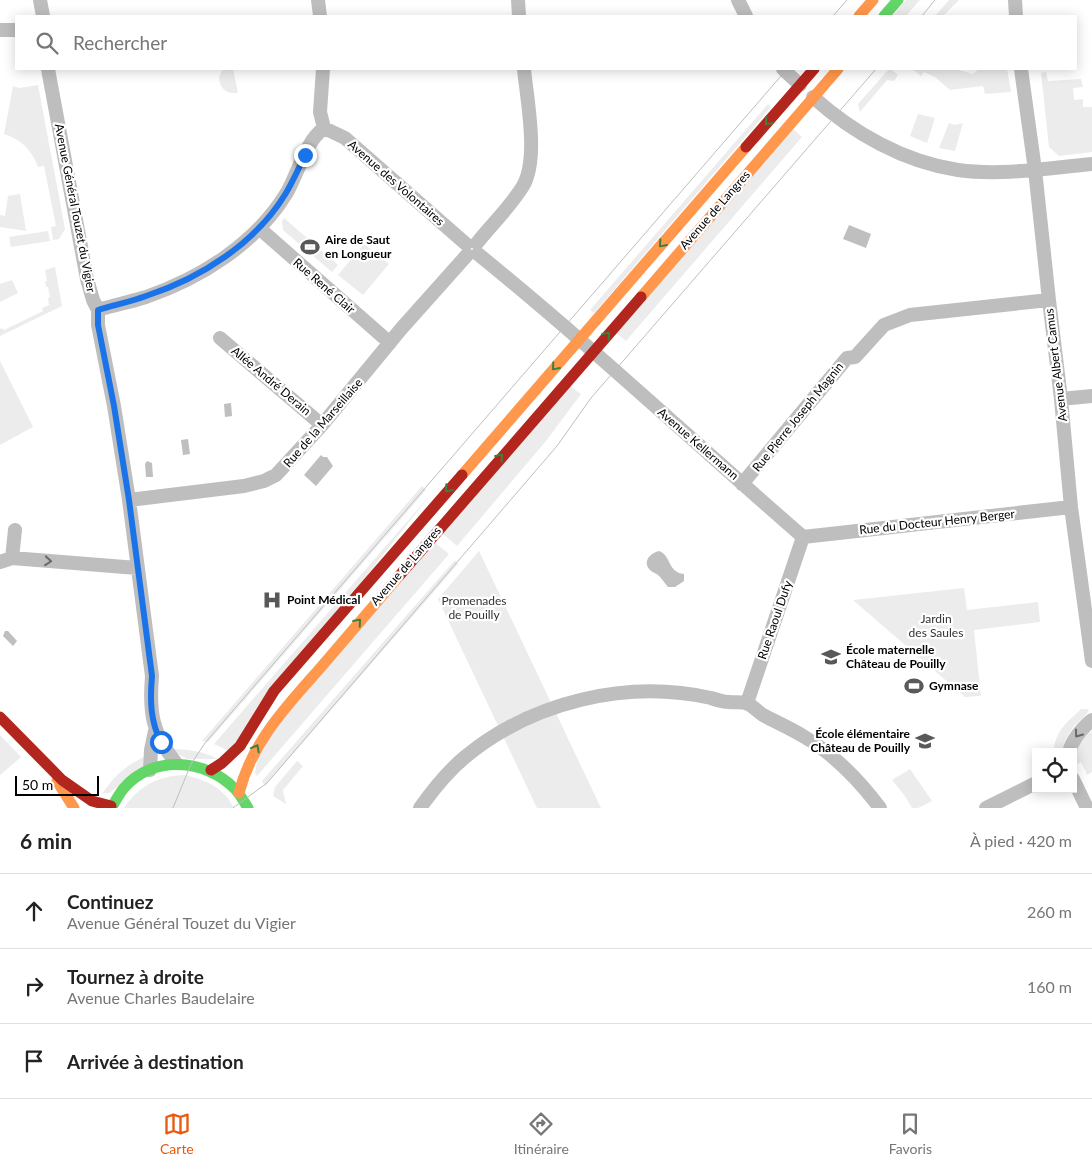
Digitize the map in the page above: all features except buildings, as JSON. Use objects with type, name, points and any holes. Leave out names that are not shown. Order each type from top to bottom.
[{"type":"main road","points":[[860,15],[873,0]]},
{"type":"main road","points":[[885,15],[898,0]]},
{"type":"main road","name":"Avenue de Langres","points":[[211,770],[231,756],[246,737],[274,691],[813,70]]},
{"type":"main road","name":"Avenue de Langres","points":[[239,793],[246,767],[258,743],[274,720],[837,70]]},
{"type":"main road","points":[[0,718],[62,780],[92,801],[111,807],[122,791],[136,777],[150,770],[176,764],[192,764],[211,770],[228,782],[239,793],[248,808]]},
{"type":"main road","points":[[46,765],[74,808]]},
{"type":"street","points":[[318,0],[320,15]]},
{"type":"street","points":[[518,0],[519,15]]},
{"type":"street","points":[[738,0],[746,15]]},
{"type":"street","points":[[1015,0],[1016,15]]},
{"type":"street","points":[[35,15],[40,1]]},
{"type":"street","points":[[40,1],[43,15]]},
{"type":"street","points":[[0,30],[15,30]]},
{"type":"street","name":"Avenue Général Touzet du Vigier","points":[[48,70],[87,279],[92,300],[98,310],[98,325],[114,406],[129,500],[152,676],[150,701],[155,731],[151,750],[150,770]]},
{"type":"street","points":[[98,310],[148,296],[193,277],[218,261],[259,228],[286,193],[312,141],[324,128],[320,112],[323,70]]},
{"type":"street","name":"Rue de la Marseillaise","points":[[129,500],[244,486],[264,481],[281,471],[472,249],[523,186],[529,173],[531,144],[524,70]]},
{"type":"street","points":[[783,70],[800,85]]},
{"type":"street","name":"Avenue Albert Camus","points":[[1021,70],[1035,170],[1061,399],[1071,507],[1092,661]]},
{"type":"street","points":[[813,97],[846,124],[880,144],[922,161],[958,170],[983,172],[1035,170],[1092,164]]},
{"type":"street","name":"Avenue des Volontaires","points":[[324,128],[345,138],[579,339]]},
{"type":"street","name":"Rue René Clair","points":[[259,228],[390,343]]},
{"type":"street","name":"Rue Pierre Joseph Magnin","points":[[742,484],[847,358],[855,357],[884,325],[910,315],[1049,300]]},
{"type":"street","name":"Allée André Derain","points":[[220,338],[322,425]]},
{"type":"street","points":[[579,339],[592,351]]},
{"type":"street","name":"Avenue Kellermann","points":[[592,351],[804,537]]},
{"type":"street","points":[[1061,399],[1092,396]]},
{"type":"street","name":"Rue du Docteur Henry Berger","points":[[804,537],[1071,507]]},
{"type":"street","points":[[15,530],[6,560],[137,568]]},
{"type":"street","name":"Rue Raoul Dufy","points":[[747,703],[804,537]]},
{"type":"street","points":[[420,808],[464,758],[509,728],[543,711],[604,695],[655,691],[681,693],[727,702],[747,703],[756,710],[806,737],[830,755],[867,790],[880,808]]},
{"type":"street","points":[[1070,748],[1074,738],[1092,720]]},
{"type":"street","name":"Avenue Général Touzet du Vigier","points":[[155,731],[176,764]]},
{"type":"street","points":[[986,808],[1032,786]]},
{"type":"street","points":[[1077,787],[1087,808]]},
{"type":"green space","points":[[906,0],[920,0],[907,15],[893,15]]},
{"type":"green space","points":[[949,0],[959,0],[944,15],[936,15]]},
{"type":"green space","points":[[222,70],[233,70],[238,93],[230,93],[224,90],[219,77]]},
{"type":"green space","points":[[888,70],[892,70],[898,75],[894,81],[887,80],[860,112],[858,104]]},
{"type":"green space","points":[[913,70],[959,70],[973,74],[978,70],[1007,70],[1011,92],[985,94],[983,86],[950,90],[935,77],[924,72],[921,76]]},
{"type":"green space","points":[[1046,72],[1048,81],[1081,79],[1083,87],[1073,88],[1074,100],[1083,99],[1083,107],[1092,107],[1092,152],[1059,156],[1049,147],[1041,73]]},
{"type":"green space","points":[[38,85],[65,229],[59,239],[53,240],[51,227],[56,226],[44,166],[38,167],[33,155],[21,142],[4,134],[13,86],[19,88]]},
{"type":"green space","points":[[768,104],[771,107],[594,313],[590,310]]},
{"type":"green space","points":[[918,114],[935,118],[927,143],[910,136]]},
{"type":"green space","points":[[949,123],[955,125],[963,123],[955,151],[939,148]]},
{"type":"green space","points":[[792,128],[802,137],[626,341],[616,333]]},
{"type":"green space","points":[[20,194],[26,231],[0,227],[0,215],[5,216],[8,196]]},
{"type":"green space","name":"Aire de Saut en Longueur","points":[[284,218],[338,265],[332,272],[283,230],[282,221]]},
{"type":"green space","points":[[48,231],[50,241],[11,247],[9,237]]},
{"type":"green space","points":[[364,244],[389,264],[363,295],[338,275]]},
{"type":"green space","points":[[55,267],[62,306],[0,336],[0,329],[4,330],[43,311],[42,308],[49,305],[48,298],[50,297],[45,282],[47,281],[45,270]]},
{"type":"green space","points":[[12,280],[18,293],[0,302],[0,284]]},
{"type":"green space","points":[[0,361],[33,427],[0,445]]},
{"type":"green space","points":[[570,386],[581,394],[546,441],[457,546],[443,534]]},
{"type":"green space","points":[[422,486],[426,490],[208,742],[202,741]]},
{"type":"green space","points":[[431,494],[229,751],[214,744]]},
{"type":"green space","points":[[433,541],[449,554],[257,776],[255,773],[259,749]]},
{"type":"green space","name":"Promenades de Pouilly","points":[[479,551],[601,808],[537,808],[438,599]]},
{"type":"green space","points":[[455,560],[458,564],[265,786],[262,781]]},
{"type":"green space","name":"Jardin des Saules","points":[[964,588],[967,610],[1038,602],[1040,622],[974,630],[981,696],[965,697],[853,600]]},
{"type":"green space","points":[[1081,709],[1089,709],[1071,731],[1063,748],[1054,748],[1057,737],[1067,723]]},
{"type":"green space","points":[[1092,731],[1092,772],[1087,775],[1081,762],[1077,764],[1077,750]]},
{"type":"green space","points":[[0,735],[21,757],[0,775]]},
{"type":"green space","points":[[169,749],[194,751],[218,759],[187,759]]},
{"type":"green space","points":[[146,756],[146,766],[109,793],[102,794],[111,781],[121,772],[132,763]]},
{"type":"green space","points":[[297,761],[303,766],[283,790],[286,804],[273,796],[275,787]]},
{"type":"green space","points":[[910,769],[932,801],[918,808],[912,808],[892,780]]},
{"type":"green space","points":[[184,775],[199,779],[213,786],[225,795],[234,808],[124,808],[142,788],[165,777]]},
{"type":"shaded area","points":[[849,225],[871,234],[866,248],[843,239]]},
{"type":"shaded area","points":[[231,403],[232,416],[225,417],[224,404]]},
{"type":"shaded area","points":[[188,439],[190,454],[183,455],[181,440]]},
{"type":"shaded area","points":[[321,455],[327,457],[333,466],[316,486],[304,475]]},
{"type":"shaded area","points":[[147,461],[152,463],[153,477],[146,477],[145,464]]},
{"type":"shaded area","points":[[659,551],[666,556],[675,570],[684,574],[684,581],[675,587],[668,587],[648,567],[648,558]]},
{"type":"shaded area","points":[[5,631],[8,631],[17,641],[13,646],[3,636]]},
{"type":"tram line","points":[[834,15],[847,0]]},
{"type":"tram line","points":[[923,15],[935,0]]},
{"type":"tram line","points":[[173,808],[191,764],[205,743],[786,70]]},
{"type":"tram line","points":[[233,808],[267,783],[557,446],[591,398],[875,70]]},
{"type":"traffic: fast","points":[[885,15],[898,0]]},
{"type":"traffic: fast","points":[[111,808],[124,788],[136,777],[149,770],[179,764],[209,771],[223,779],[237,791],[248,808]]},
{"type":"traffic: slow","points":[[860,15],[873,0]]},
{"type":"traffic: slow","points":[[641,297],[837,70]]},
{"type":"traffic: slow","points":[[462,475],[746,147]]},
{"type":"traffic: slow","points":[[239,793],[245,774],[262,740],[284,710],[399,576]]},
{"type":"traffic: slow","points":[[57,781],[74,808]]},
{"type":"traffic: jam","points":[[746,147],[813,70]]},
{"type":"traffic: jam","points":[[399,576],[641,297]]},
{"type":"traffic: jam","points":[[211,770],[222,763],[240,746],[274,691],[462,475]]},
{"type":"traffic: jam","points":[[0,717],[62,780],[92,801],[111,806]]},
{"type":"place","name":"Aire de Saut en Longueur","points":[[310,247]]},
{"type":"place","name":"Point Médical","points":[[272,600]]},
{"type":"place","name":"École maternelle Château de Pouilly","points":[[831,657]]},
{"type":"place","name":"Gymnase","points":[[914,686]]},
{"type":"place","name":"École élémentaire Château de Pouilly","points":[[925,741]]},
{"type":"route","points":[[161,742],[155,731],[150,701],[152,676],[129,500],[114,406],[97,320],[98,310],[134,301],[171,287],[193,277],[218,261],[259,228],[275,209],[286,193],[305,155]]}]
